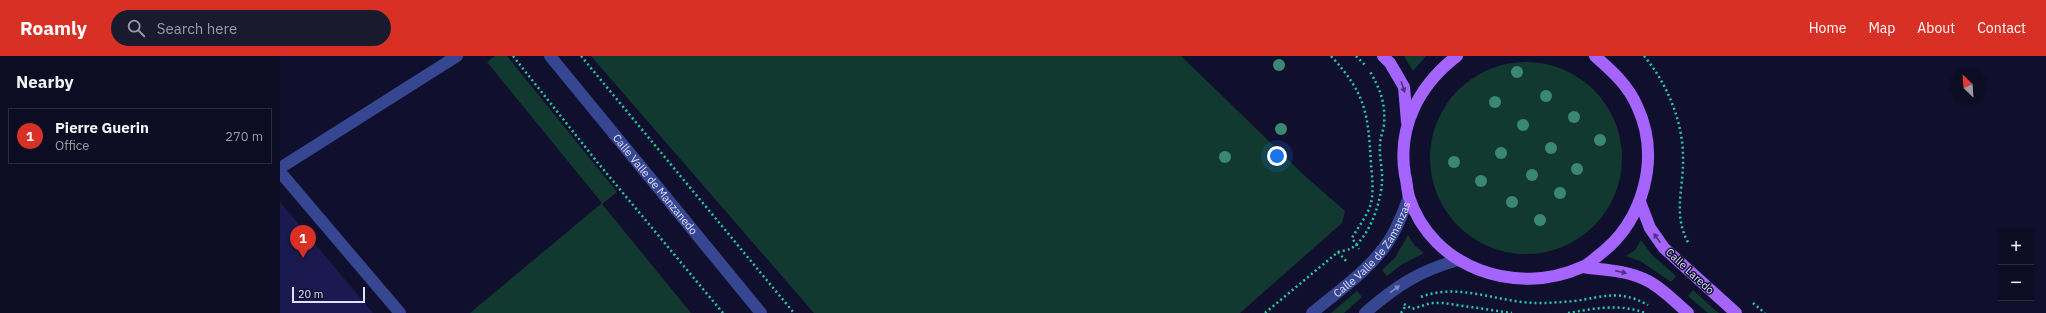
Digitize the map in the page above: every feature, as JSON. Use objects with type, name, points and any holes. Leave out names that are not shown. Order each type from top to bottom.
[{"type":"main road","points":[[1383,56],[1390,63],[1404,87],[1407,124],[1403,161],[1409,197],[1420,221],[1437,242],[1458,260],[1488,274],[1520,280],[1552,277],[1583,267],[1607,249],[1626,228],[1640,202],[1648,170],[1647,137],[1637,105],[1619,77],[1595,56]]},
{"type":"main road","points":[[1407,124],[1420,94],[1441,69],[1457,56]]},
{"type":"main road","name":"Calle Laredo","points":[[1640,202],[1650,228],[1664,248],[1736,313]]},
{"type":"main road","points":[[1583,267],[1620,272],[1644,279],[1671,298],[1688,313]]},
{"type":"street","points":[[280,168],[458,56]]},
{"type":"street","name":"Calle Valle de Manzanedo","points":[[550,56],[761,313]]},
{"type":"street","points":[[280,172],[400,313]]},
{"type":"street","name":"Calle Valle de Zamanzas","points":[[1312,313],[1366,267],[1384,249],[1396,228],[1409,197]]},
{"type":"street","points":[[1365,313],[1410,278],[1432,267],[1458,260]]},
{"type":"path","points":[[513,56],[598,162],[723,313]]},
{"type":"path","points":[[581,56],[794,313]]},
{"type":"path","points":[[1265,313],[1338,252],[1349,249],[1356,244],[1371,223],[1378,208],[1382,182],[1379,144],[1384,125],[1384,103],[1376,82],[1365,65],[1356,56]]},
{"type":"path","points":[[1644,56],[1667,91],[1680,125],[1683,157],[1679,216],[1683,233],[1691,247]]},
{"type":"path","points":[[1416,299],[1434,292],[1453,291],[1504,300],[1537,303],[1574,301],[1602,295],[1626,296],[1647,304],[1658,312],[1671,298]]},
{"type":"path","points":[[1401,313],[1411,303]]},
{"type":"path","points":[[1568,313],[1600,308],[1623,307],[1644,313]]},
{"type":"green space","points":[[495,56],[507,56],[617,192],[602,204],[691,313],[470,313],[602,203],[487,62]]},
{"type":"green space","points":[[591,56],[1181,56],[1305,176],[1345,211],[1342,223],[1240,313],[814,313]]},
{"type":"green space","points":[[1404,56],[1426,56],[1413,71]]},
{"type":"green space","points":[[1526,62],[1554,66],[1579,78],[1594,90],[1606,105],[1618,130],[1622,158],[1618,186],[1606,211],[1594,226],[1579,238],[1554,250],[1526,254],[1498,250],[1473,238],[1458,226],[1446,211],[1434,186],[1430,158],[1434,130],[1446,105],[1458,90],[1473,78],[1498,66]]},
{"type":"green space","points":[[1408,235],[1415,246],[1424,253],[1401,265],[1387,276],[1382,270],[1395,258]]},
{"type":"green space","points":[[1641,240],[1652,255],[1676,276],[1671,282],[1642,262],[1626,256],[1635,250]]},
{"type":"green space","points":[[1693,290],[1719,313],[1708,313],[1688,296]]},
{"type":"green space","points":[[1357,291],[1362,297],[1344,313],[1331,313]]},
{"type":"building","points":[[280,202],[373,313],[280,313]]},
{"type":"place","name":"Pierre Guerin","points":[[303,258]]}]
